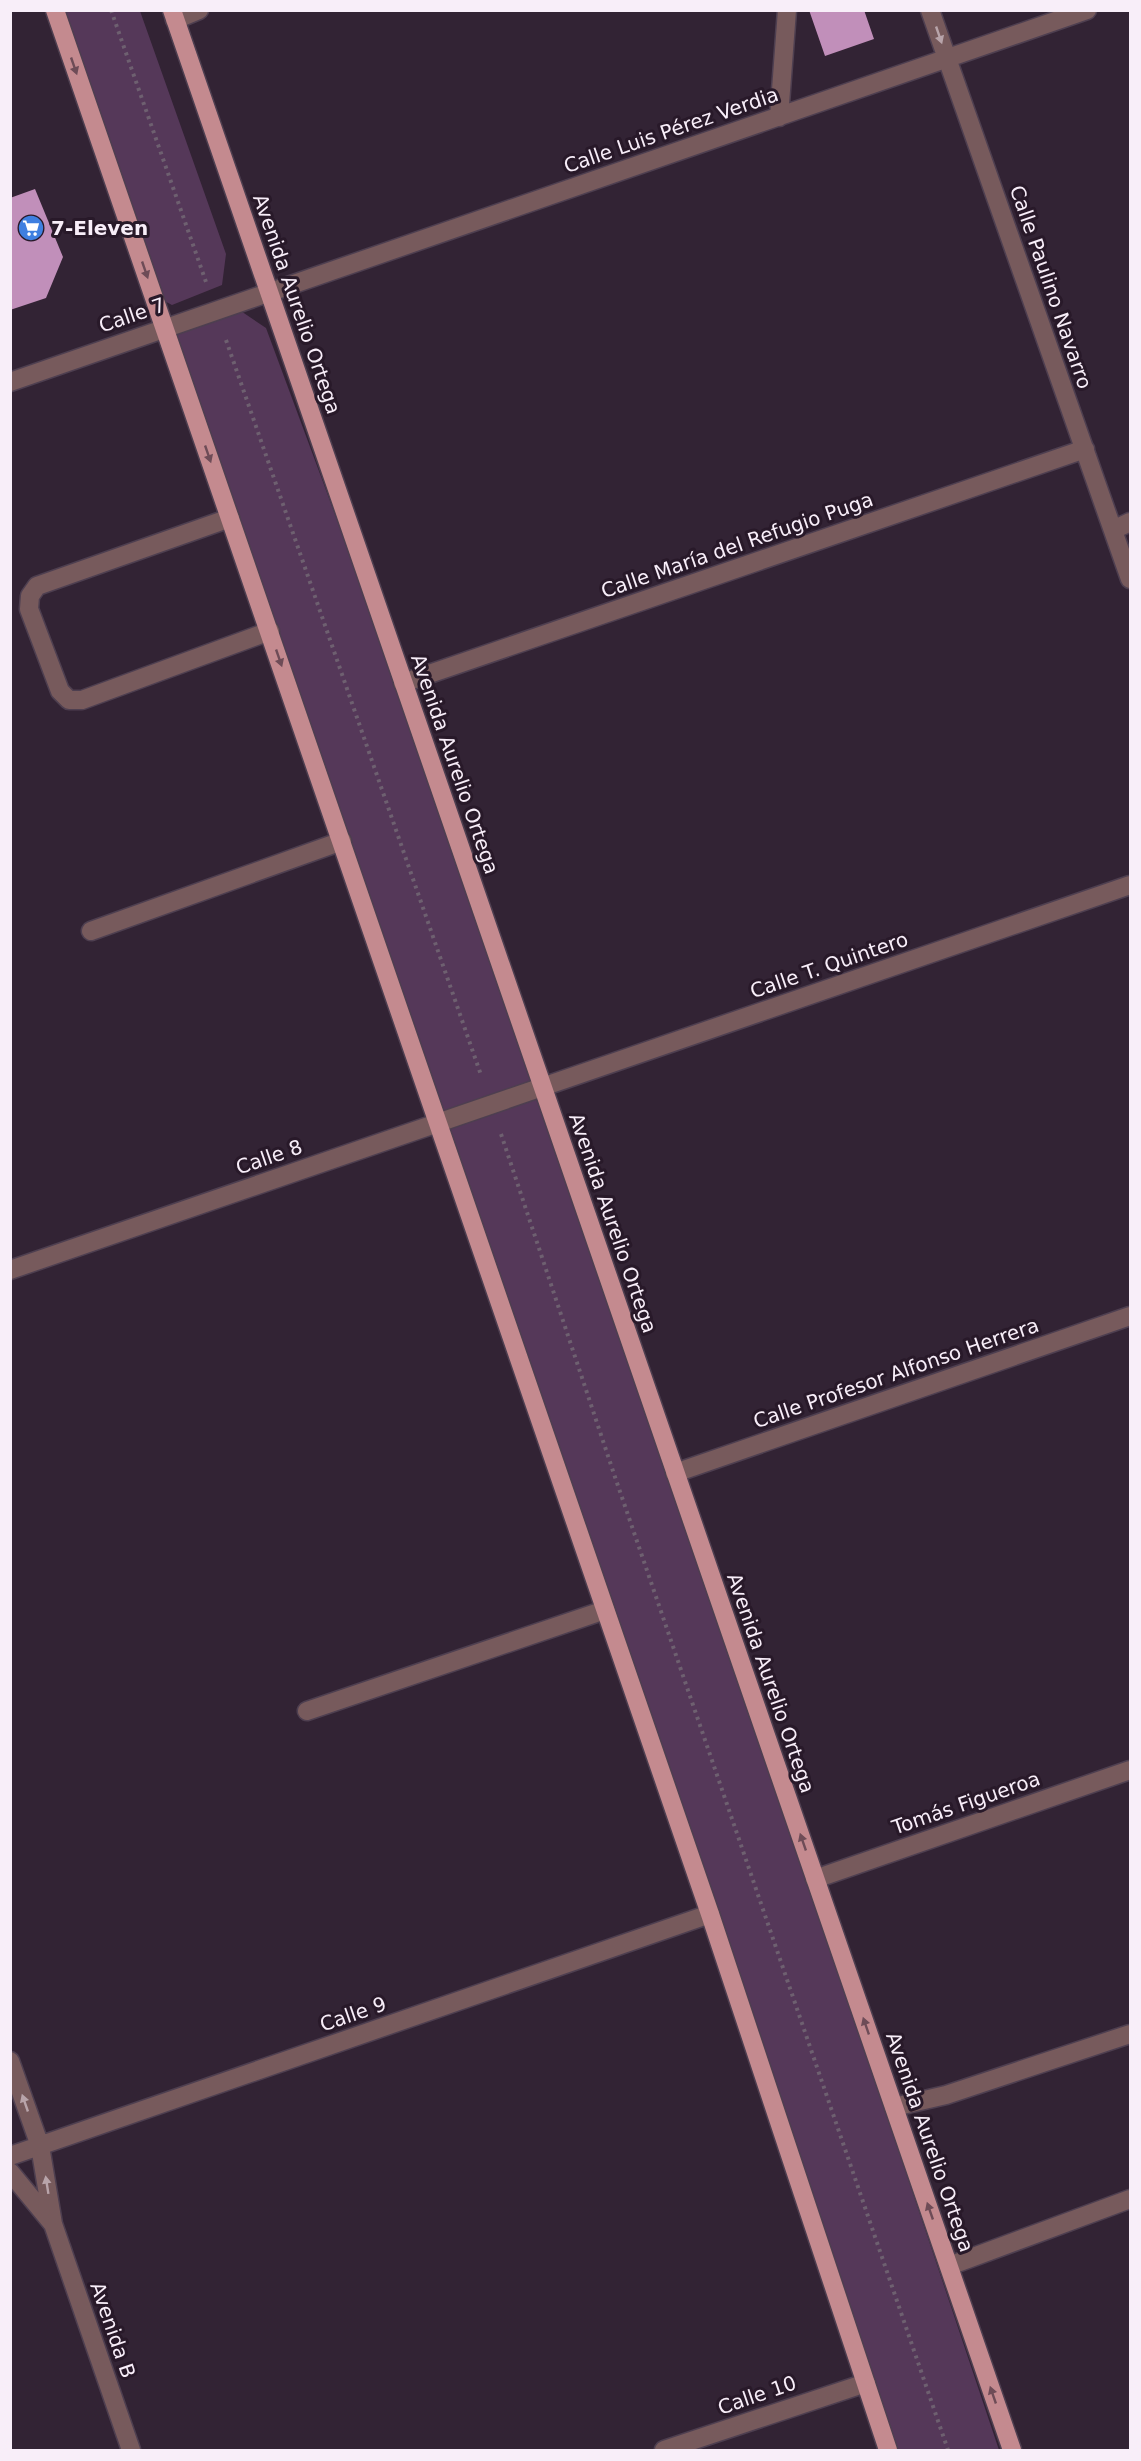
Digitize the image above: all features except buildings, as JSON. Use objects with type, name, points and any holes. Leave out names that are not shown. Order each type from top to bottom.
[{"type":"main road","points":[[55,10],[710,1914],[888,2451]]},
{"type":"main road","name":"Avenida Aurelio Ortega","points":[[174,15],[1012,2451]]},
{"type":"street","points":[[174,15],[199,10]]},
{"type":"street","points":[[779,117],[787,10]]},
{"type":"street","name":"Calle Paulino Navarro","points":[[930,10],[1131,579]]},
{"type":"street","name":"Calle Luis Pérez Verdia","points":[[269,292],[1087,10]]},
{"type":"street","name":"Calle 7","points":[[10,382],[269,292]]},
{"type":"street","name":"Calle María del Refugio Puga","points":[[403,682],[1085,449]]},
{"type":"street","points":[[230,518],[37,586],[30,596],[29,609],[60,691],[69,700],[82,700],[270,631]]},
{"type":"street","points":[[1113,530],[1131,522]]},
{"type":"street","points":[[92,931],[342,842]]},
{"type":"street","name":"Calle T. Quintero","points":[[543,1087],[1131,885]]},
{"type":"street","name":"Calle 8","points":[[10,1270],[543,1087]]},
{"type":"street","name":"Calle Profesor Alfonso Herrera","points":[[675,1473],[1131,1316]]},
{"type":"street","points":[[307,1711],[605,1610]]},
{"type":"street","name":"Tomás Figueroa","points":[[815,1879],[1131,1770]]},
{"type":"street","name":"Calle 9","points":[[10,2156],[710,1914]]},
{"type":"street","points":[[894,2108],[946,2095],[1131,2034]]},
{"type":"street","name":"Avenida B","points":[[10,2061],[40,2146],[53,2224],[131,2451]]},
{"type":"street","name":"Avenida B","points":[[10,2172],[53,2224]]},
{"type":"street","points":[[949,2266],[1131,2199]]},
{"type":"street","name":"Calle 10","points":[[664,2451],[866,2383]]},
{"type":"path","points":[[111,10],[491,1105],[615,1477],[948,2451]]},
{"type":"shaded area","points":[[58,11],[140,11],[226,254],[222,285],[172,305],[155,296]]},
{"type":"shaded area","points":[[229,303],[266,328],[343,536],[504,996],[869,2062],[999,2450],[893,2450],[169,332]]},
{"type":"place","name":"7-Eleven","points":[[31,228]]}]
